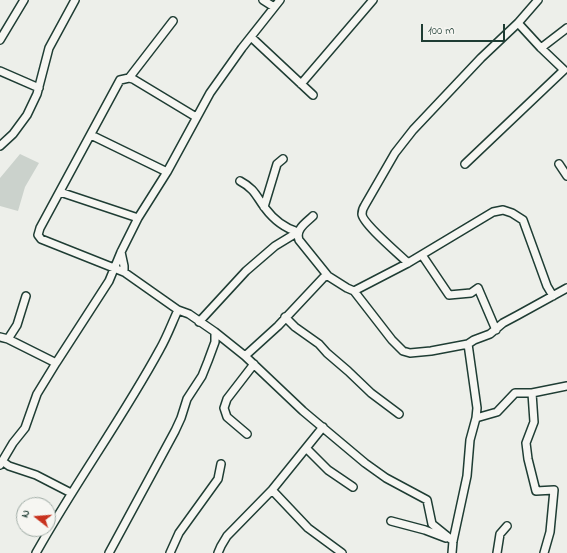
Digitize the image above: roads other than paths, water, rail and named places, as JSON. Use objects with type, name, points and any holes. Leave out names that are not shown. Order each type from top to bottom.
[{"type":"street","points":[[0,40],[24,0]]},
{"type":"street","points":[[0,146],[22,124],[37,94],[50,48],[75,0]]},
{"type":"street","points":[[263,0],[274,7]]},
{"type":"street","points":[[71,493],[42,478],[1,463],[13,443],[25,428],[37,394],[109,281],[121,252],[138,218],[166,172],[210,93],[280,0]]},
{"type":"street","points":[[301,84],[373,0]]},
{"type":"street","points":[[408,263],[370,227],[363,218],[363,209],[395,153],[413,130],[481,58],[518,23],[538,0]]},
{"type":"street","points":[[173,21],[129,78],[120,80],[40,228],[38,235],[41,240],[124,272],[178,310],[188,314],[215,332],[245,356],[303,411],[365,463],[386,478],[427,500],[432,524],[453,541]]},
{"type":"street","points":[[465,164],[566,71],[541,48],[518,23]]},
{"type":"street","points":[[541,48],[567,28]]},
{"type":"street","points":[[251,37],[312,95]]},
{"type":"street","points":[[0,72],[39,88]]},
{"type":"street","points":[[129,78],[196,117]]},
{"type":"street","points":[[91,135],[166,172]]},
{"type":"street","points":[[264,207],[277,164],[283,159]]},
{"type":"street","points":[[559,164],[567,176]]},
{"type":"street","points":[[240,181],[255,191],[264,207],[280,224],[298,232]]},
{"type":"street","points":[[60,192],[138,218]]},
{"type":"street","points":[[354,291],[408,263],[493,212],[503,210],[517,215],[523,220],[547,286],[553,296]]},
{"type":"street","points":[[199,322],[274,246],[298,232],[300,228],[313,216]]},
{"type":"street","points":[[298,232],[299,240],[328,276],[354,291],[392,340],[403,351],[410,353],[431,351],[468,344],[490,334],[503,323],[567,288]]},
{"type":"street","points":[[121,252],[124,272]]},
{"type":"street","points":[[422,255],[449,295],[471,293],[478,288],[496,330]]},
{"type":"street","points":[[245,356],[278,326],[324,277],[328,276]]},
{"type":"street","points":[[8,339],[17,325],[26,296]]},
{"type":"street","points":[[36,553],[71,493],[126,409],[161,348],[178,310]]},
{"type":"street","points":[[285,318],[319,344],[371,393],[399,414]]},
{"type":"street","points":[[109,553],[175,431],[187,399],[202,376],[215,342],[215,332]]},
{"type":"street","points":[[0,337],[8,339],[56,363]]},
{"type":"street","points":[[452,553],[453,541],[467,476],[470,440],[477,408],[468,344]]},
{"type":"street","points":[[248,434],[227,417],[224,408],[227,399],[254,364]]},
{"type":"street","points":[[476,418],[498,412],[515,393],[532,393],[567,386]]},
{"type":"street","points":[[532,393],[534,422],[526,443],[528,459],[536,491],[554,490],[550,532],[544,553]]},
{"type":"street","points":[[218,553],[227,536],[272,490],[323,427]]},
{"type":"street","points":[[306,449],[328,470],[353,487]]},
{"type":"street","points":[[170,553],[179,533],[218,479],[221,464]]},
{"type":"street","points":[[272,490],[308,528],[342,553]]},
{"type":"street","points":[[391,520],[425,530],[453,541]]},
{"type":"street","points":[[497,553],[500,534],[507,526]]}]
